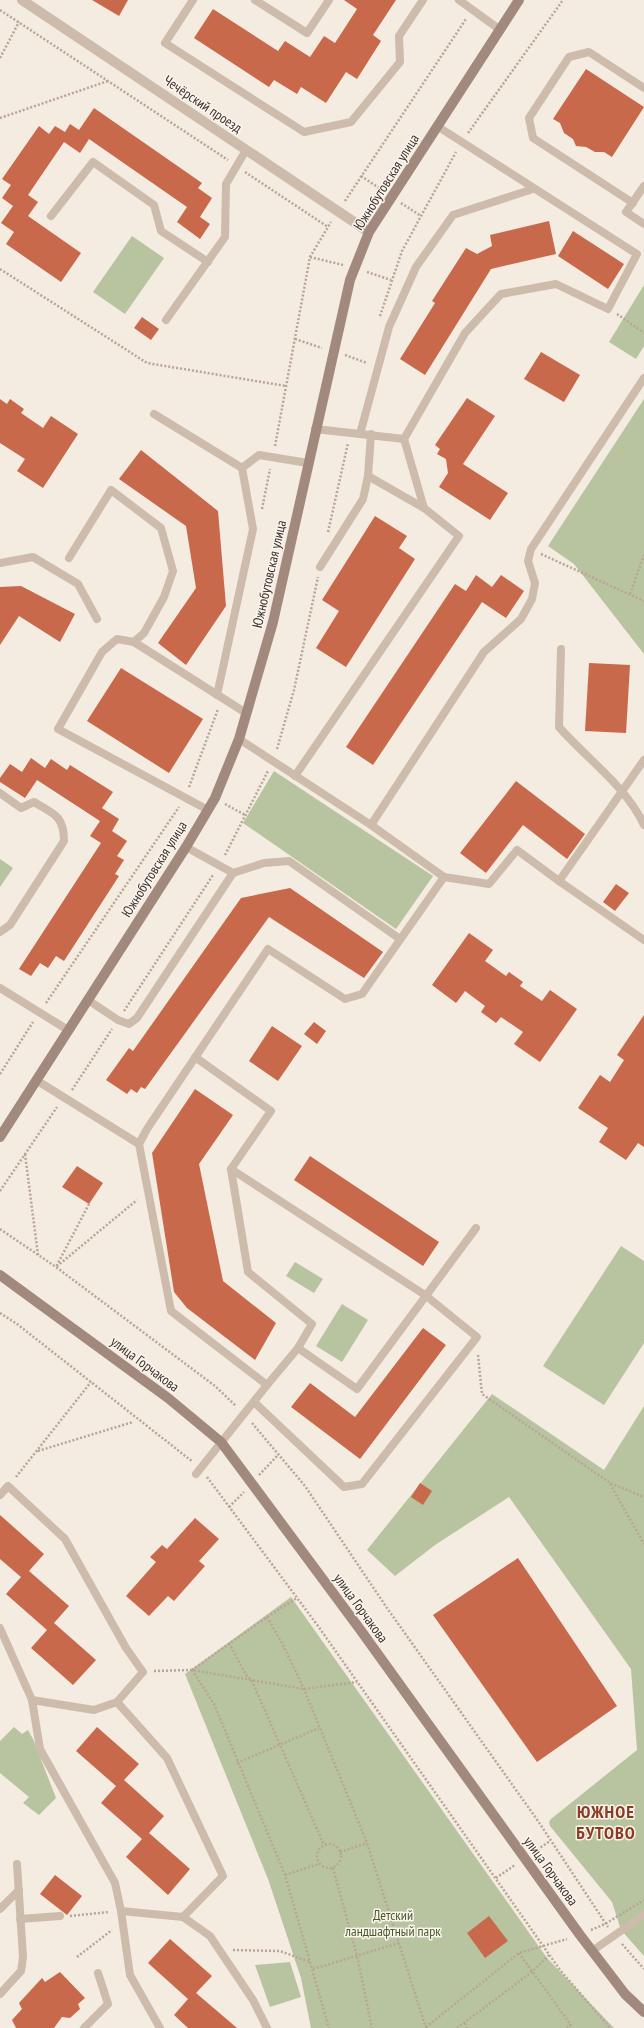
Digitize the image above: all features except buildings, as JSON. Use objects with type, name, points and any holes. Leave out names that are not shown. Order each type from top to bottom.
[{"type":"street","name":"Чечёрский проезд","points":[[22,0],[369,232]]},
{"type":"street","name":"Южнобутовская улица","points":[[0,1137],[186,847],[215,798],[239,739],[273,622],[315,429],[350,280],[369,232],[519,0]]},
{"type":"street","name":"улица Горчакова","points":[[0,1275],[168,1398],[221,1442],[359,1628],[580,1935],[625,1994],[644,2012]]},
{"type":"lane","points":[[193,0],[164,43],[304,132],[352,122],[400,62],[399,36],[423,0]]},
{"type":"lane","points":[[255,0],[307,33],[329,0]]},
{"type":"lane","points":[[459,0],[499,29]]},
{"type":"lane","points":[[633,203],[533,138],[529,118],[569,57],[589,52],[644,88]]},
{"type":"lane","points":[[424,508],[404,439],[465,333],[501,294],[556,284],[608,309],[641,256],[533,189],[437,126]]},
{"type":"lane","points":[[166,320],[226,237],[226,184],[246,150]]},
{"type":"lane","points":[[51,216],[93,162],[154,204],[161,231],[208,262]]},
{"type":"lane","points":[[644,186],[626,212],[644,224]]},
{"type":"lane","points":[[360,434],[389,327],[416,267],[453,215],[533,189]]},
{"type":"lane","points":[[371,825],[484,652],[521,619],[532,599],[534,583],[528,561],[531,549],[644,378]]},
{"type":"lane","points":[[154,414],[242,468],[253,530],[217,695]]},
{"type":"lane","points":[[315,429],[371,434],[404,439]]},
{"type":"lane","points":[[320,567],[362,498],[368,476],[371,434]]},
{"type":"lane","points":[[242,468],[259,455],[308,463]]},
{"type":"lane","points":[[295,776],[458,536],[424,508],[368,476]]},
{"type":"lane","points":[[69,558],[111,490],[161,528],[173,571],[164,597],[148,627],[134,642]]},
{"type":"lane","points":[[0,563],[33,557],[78,584],[97,619]]},
{"type":"lane","points":[[208,810],[58,729],[102,652],[117,639],[134,642],[246,713]]},
{"type":"lane","points":[[561,649],[559,727],[622,792],[639,814],[644,825]]},
{"type":"lane","points":[[239,739],[371,825],[444,877],[489,884],[517,850],[644,940]]},
{"type":"lane","points":[[559,881],[644,760]]},
{"type":"lane","points":[[0,792],[21,808],[34,802],[57,817],[64,827],[64,841],[10,925],[0,932]]},
{"type":"lane","points":[[186,847],[233,873]]},
{"type":"lane","points":[[88,1000],[118,1020],[129,1024],[138,1018],[233,873],[264,863],[289,861],[400,940]]},
{"type":"lane","points":[[267,1385],[171,1311],[139,1144],[147,1129],[268,949],[345,999],[362,994],[444,877]]},
{"type":"lane","points":[[0,988],[68,1030]]},
{"type":"lane","points":[[195,1057],[271,1111],[231,1169],[248,1272],[312,1324],[298,1348],[198,1471]]},
{"type":"lane","points":[[36,1080],[139,1144]]},
{"type":"lane","points":[[231,1169],[425,1295],[476,1337],[362,1484],[344,1487],[254,1402]]},
{"type":"lane","points":[[298,1348],[357,1388],[476,1228]]},
{"type":"lane","points":[[0,1495],[8,1486],[65,1539],[126,1648],[143,1672],[117,1702],[94,1710],[32,1700]]},
{"type":"lane","points":[[0,1628],[32,1700],[40,1748],[115,1883],[121,1911],[130,1975],[160,2028]]},
{"type":"lane","points":[[117,1702],[167,1758],[222,1876],[183,1917]]},
{"type":"lane","points":[[0,1994],[20,1971],[23,1956],[17,1864]]},
{"type":"lane","points":[[0,1909],[18,1890]]},
{"type":"lane","points":[[121,1911],[183,1917],[210,1936],[253,2000],[267,2028]]},
{"type":"lane","points":[[592,1951],[644,1915]]},
{"type":"lane","points":[[20,1919],[60,1916]]},
{"type":"lane","points":[[84,2028],[108,2004],[98,1973]]},
{"type":"path","points":[[379,317],[402,251],[462,142],[563,0]]},
{"type":"path","points":[[0,10],[328,227]]},
{"type":"path","points":[[0,58],[19,22]]},
{"type":"path","points":[[0,118],[108,81]]},
{"type":"path","points":[[0,269],[147,363],[286,386]]},
{"type":"path","points":[[608,309],[644,333]]},
{"type":"path","points":[[366,371],[370,355]]},
{"type":"path","points":[[327,537],[350,432]]},
{"type":"path","points":[[531,549],[644,601]]},
{"type":"path","points":[[630,594],[644,555]]},
{"type":"path","points":[[0,1191],[55,1108],[66,1099],[220,866],[273,761],[294,690],[320,567]]},
{"type":"path","points":[[25,1154],[38,1255]]},
{"type":"path","points":[[56,1267],[148,1192]]},
{"type":"path","points":[[56,1267],[88,1204]]},
{"type":"path","points":[[0,1229],[56,1267],[215,1386],[244,1414],[305,1486],[387,1608],[538,1821],[605,1924],[644,1969]]},
{"type":"path","points":[[0,1313],[17,1324],[91,1382],[198,1471],[297,1598],[549,1955],[571,1984],[610,2028]]},
{"type":"path","points":[[476,1337],[482,1394],[610,1483],[644,1497]]},
{"type":"path","points":[[8,1486],[38,1451],[91,1382]]},
{"type":"path","points":[[38,1451],[133,1422]]},
{"type":"path","points":[[610,1483],[644,1544]]},
{"type":"path","points":[[192,1670],[229,1643],[297,1598]]},
{"type":"path","points":[[267,1617],[282,1643],[304,1689],[367,1843],[426,2028],[519,1953],[580,1935],[605,1924],[644,1900]]},
{"type":"path","points":[[229,1643],[246,1674],[252,1681],[324,1845]]},
{"type":"path","points":[[143,1672],[192,1670],[304,1689],[357,1682]]},
{"type":"path","points":[[192,1670],[214,1704],[285,1875],[329,2028]]},
{"type":"path","points":[[237,1762],[319,1728]]},
{"type":"path","points":[[340,1852],[367,1843]]},
{"type":"path","points":[[324,1845],[334,1845],[340,1852],[340,1862],[332,1868],[325,1868],[319,1864],[316,1855],[324,1845]]},
{"type":"path","points":[[285,1875],[319,1864]]},
{"type":"path","points":[[332,1868],[356,1956],[372,2028]]},
{"type":"path","points":[[60,1916],[121,1911]]},
{"type":"path","points":[[78,1957],[122,1922]]},
{"type":"path","points":[[313,1969],[399,1943]]},
{"type":"path","points":[[219,1950],[280,1951],[311,1962]]},
{"type":"path","points":[[519,1953],[573,2028]]},
{"type":"path","points":[[457,2028],[533,1971],[549,1955]]},
{"type":"path","points":[[465,2023],[467,2028]]},
{"type":"path","points":[[567,2028],[570,2024]]},
{"type":"green space","points":[[132,236],[164,258],[125,314],[93,292]]},
{"type":"green space","points":[[644,285],[644,346],[636,359],[609,342]]},
{"type":"green space","points":[[644,399],[644,654],[574,564],[548,546]]},
{"type":"green space","points":[[274,771],[433,876],[396,929],[243,823]]},
{"type":"green space","points":[[0,859],[13,868],[0,887]]},
{"type":"green space","points":[[621,1246],[644,1261],[644,1343],[604,1405],[543,1366]]},
{"type":"green space","points":[[295,1262],[323,1279],[314,1293],[286,1276]]},
{"type":"green space","points":[[342,1304],[368,1320],[342,1362],[316,1346]]},
{"type":"green space","points":[[492,1394],[604,1470],[644,1406],[644,1956],[621,1930],[612,1902],[550,1826],[549,1822],[637,1750],[631,1669],[509,1497],[435,1545],[395,1576],[367,1550]]},
{"type":"green space","name":"Детский ландшафтный парк","points":[[291,1597],[547,1958],[614,2028],[311,2028],[301,1978],[268,1879],[185,1674]]},
{"type":"green space","points":[[14,1727],[22,1734],[28,1730],[56,1798],[39,1815],[23,1803],[29,1797],[0,1773],[0,1741]]},
{"type":"green space","points":[[290,1962],[301,1997],[270,2007],[255,1965]]},
{"type":"district","name":"ЮЖНОЕ БУТОВО","points":[[606,1821]]}]
